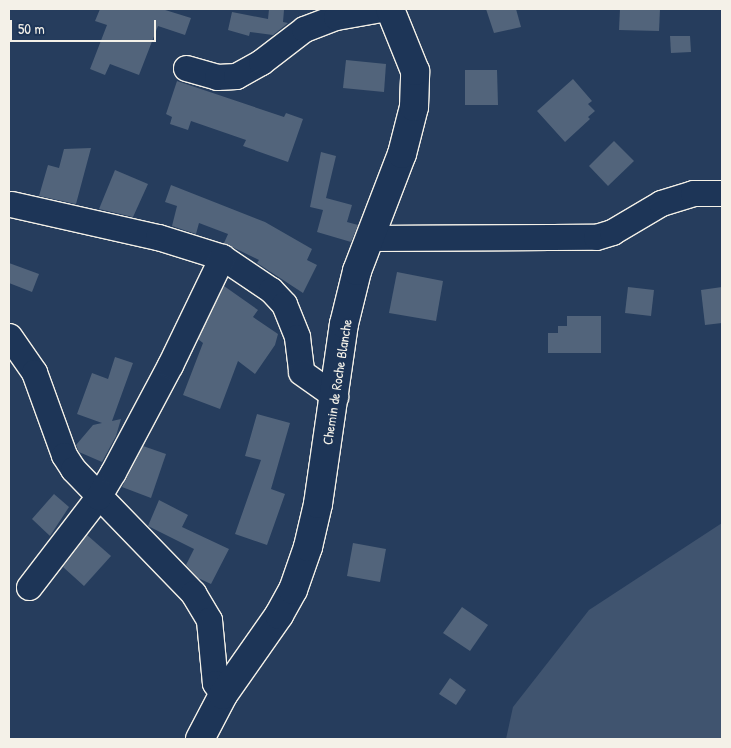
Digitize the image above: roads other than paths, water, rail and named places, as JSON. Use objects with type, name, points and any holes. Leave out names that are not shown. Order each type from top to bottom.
[{"type":"main road","name":"Chemin de Roche Blanche","points":[[200,739],[223,695],[264,639],[292,590],[308,547],[318,504],[344,324],[369,238],[402,154],[414,107],[415,71],[390,9]]},
{"type":"street","points":[[186,68],[217,77],[236,76],[304,29],[336,17],[381,9]]},
{"type":"street","points":[[369,238],[596,237],[612,232],[661,203],[693,193],[722,193]]},
{"type":"street","points":[[11,204],[158,237],[222,257],[271,290],[284,304],[296,337],[301,372],[335,396]]},
{"type":"street","points":[[29,587],[98,497],[170,365],[222,257]]},
{"type":"street","points":[[9,336],[34,372],[64,455],[98,497],[193,593],[209,620],[215,683],[223,695]]}]
